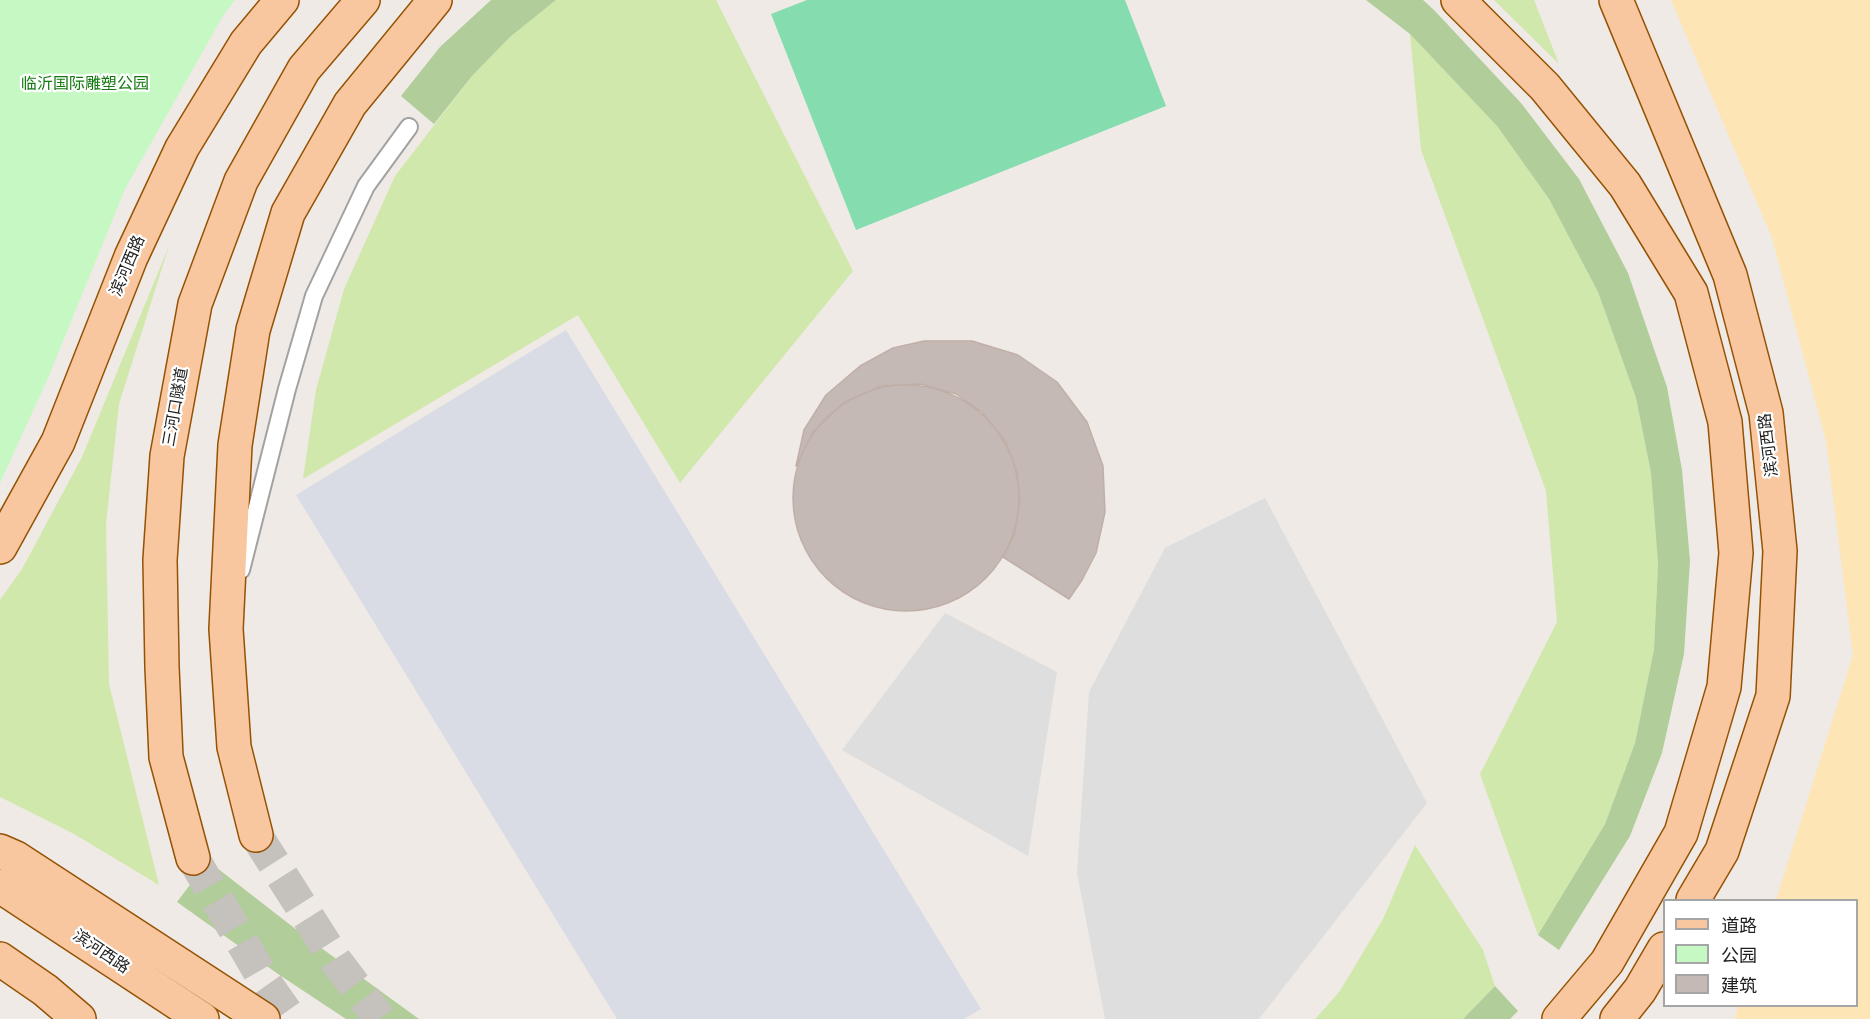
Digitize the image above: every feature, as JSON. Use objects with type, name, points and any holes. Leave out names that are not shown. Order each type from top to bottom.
[{"type":"main road","name":"滨河西路","points":[[0,547],[58,442],[131,257],[182,148],[246,43],[282,0]]},
{"type":"main road","name":"三河口隧道","points":[[193,858],[166,757],[160,560],[167,456],[195,304],[241,181],[304,69],[363,0]]},
{"type":"main road","points":[[256,835],[234,747],[226,629],[235,445],[253,330],[288,213],[350,104],[435,0]]},
{"type":"main road","points":[[1458,0],[1545,87],[1625,185],[1691,293],[1725,422],[1736,553],[1724,687],[1681,833],[1606,962],[1559,1019]]},
{"type":"main road","name":"滨河西路","points":[[1616,0],[1730,275],[1766,413],[1780,551],[1773,696],[1722,851],[1694,899]]},
{"type":"main road","points":[[0,851],[16,858],[263,1019]]},
{"type":"main road","name":"滨河西路","points":[[0,886],[202,1019]]},
{"type":"main road","points":[[1617,1019],[1641,990],[1663,952]]},
{"type":"main road","points":[[0,959],[45,990],[79,1019]]},
{"type":"lane","points":[[226,629],[287,388],[315,296],[366,186],[408,127]]},
{"type":"green space","name":"临沂国际雕塑公园","points":[[0,0],[235,0],[224,14],[125,189],[48,378],[0,483]]},
{"type":"green space","points":[[491,0],[556,0],[510,37],[472,76],[434,124],[401,96],[440,47]]},
{"type":"green space","points":[[556,0],[716,0],[853,271],[680,483],[578,315],[303,479],[316,390],[344,289],[395,176],[472,76],[510,37]]},
{"type":"green space","points":[[807,0],[1125,0],[1166,106],[856,230],[771,14]]},
{"type":"green space","points":[[1366,0],[1423,0],[1521,103],[1579,179],[1628,273],[1667,387],[1682,470],[1690,561],[1684,654],[1662,753],[1630,836],[1559,950],[1538,935],[1605,824],[1635,743],[1654,649],[1658,564],[1651,473],[1636,398],[1598,292],[1549,199],[1497,126],[1410,34]]},
{"type":"green space","points":[[1494,0],[1534,0],[1559,64]]},
{"type":"green space","points":[[1410,34],[1497,126],[1549,199],[1598,292],[1636,398],[1651,473],[1658,564],[1654,649],[1635,743],[1605,824],[1538,935],[1480,774],[1557,622],[1546,491],[1421,150]]},
{"type":"green space","points":[[169,246],[119,404],[106,524],[109,684],[159,885],[74,834],[0,797],[0,600],[22,569],[82,457]]},
{"type":"green space","points":[[1415,845],[1483,950],[1495,986],[1463,1019],[1315,1019],[1340,991],[1383,919]]},
{"type":"green space","points":[[208,861],[302,934],[419,1019],[346,1019],[177,902]]},
{"type":"green space","points":[[1495,986],[1518,1011],[1510,1019],[1463,1019]]},
{"type":"sand","points":[[1671,0],[1870,0],[1870,1019],[1735,1019],[1738,1007],[1858,1007],[1858,899],[1776,899],[1853,655],[1826,441],[1772,238]]},
{"type":"shaded area","points":[[566,330],[981,1009],[964,1019],[617,1019],[296,495]]},
{"type":"shaded area","points":[[1265,498],[1427,803],[1259,1019],[1105,1019],[1077,873],[1089,692],[1165,548]]},
{"type":"shaded area","points":[[945,613],[1057,672],[1028,856],[842,750]]},
{"type":"building","points":[[924,341],[972,341],[1018,355],[1057,382],[1087,422],[1103,466],[1105,512],[1096,553],[1069,599],[1003,557],[1014,536],[1020,501],[1017,472],[1006,442],[982,412],[956,394],[921,384],[881,386],[843,403],[813,432],[796,466],[804,430],[826,395],[860,366],[893,348]]},
{"type":"building","points":[[895,385],[917,385],[939,389],[959,398],[978,410],[994,426],[1015,465],[1019,498],[1015,531],[1011,541],[994,570],[978,586],[939,607],[917,611],[895,611],[873,607],[853,598],[834,586],[818,570],[797,531],[793,509],[793,487],[797,465],[806,445],[818,426],[834,410],[873,389]]},
{"type":"tunnel","points":[[256,835],[336,961],[380,1019]]},
{"type":"tunnel","points":[[193,858],[267,985],[291,1019]]}]
